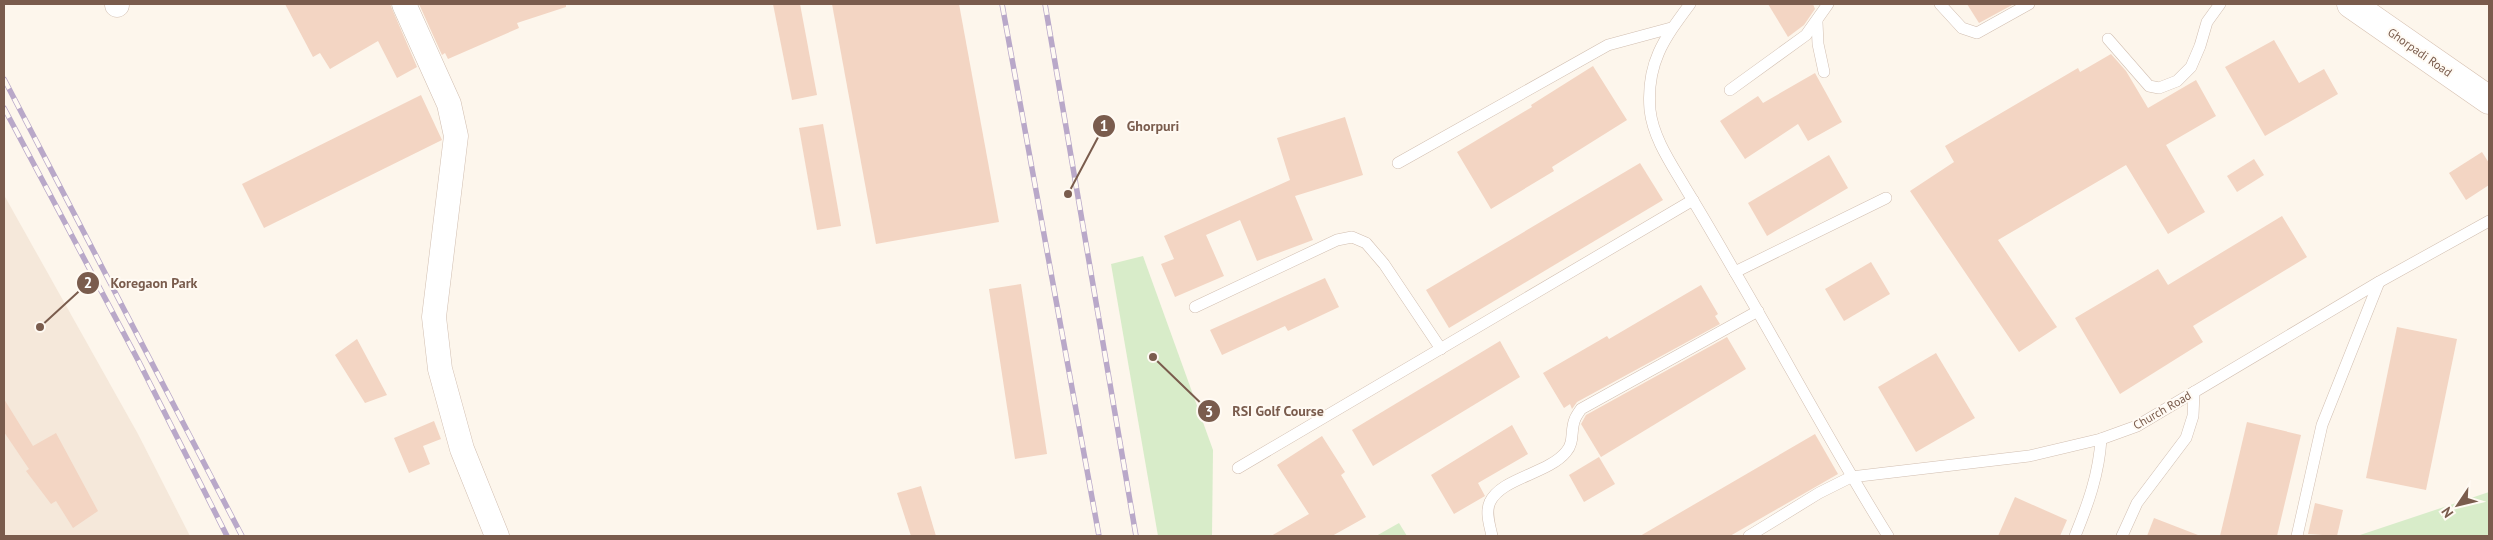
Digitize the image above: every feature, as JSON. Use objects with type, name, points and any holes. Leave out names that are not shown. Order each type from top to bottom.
[{"type":"main road","name":"Ghorpadi Road","points":[[2351,4],[2489,100]]},
{"type":"street","points":[[404,4],[449,104],[456,136],[434,316],[440,369],[462,448],[497,536]]},
{"type":"lane","points":[[1690,4],[1671,28],[1658,51],[1649,90],[1655,130],[1693,200],[1852,477],[1888,536]]},
{"type":"lane","points":[[1730,90],[1792,46],[1817,22],[1828,4]]},
{"type":"lane","points":[[1940,4],[1962,28],[1977,33],[2029,4]]},
{"type":"lane","points":[[2108,39],[2149,86],[2160,88],[2177,81],[2191,67],[2207,22],[2220,4]]},
{"type":"lane","points":[[1817,22],[1818,44],[1824,72]]},
{"type":"lane","points":[[1398,163],[1608,45],[1671,28]]},
{"type":"lane","points":[[1735,272],[1886,198]]},
{"type":"lane","points":[[1238,468],[1693,200]]},
{"type":"lane","name":"Church Road","points":[[1749,536],[1764,531],[1819,493],[1852,477],[2029,456],[2101,439],[2137,426],[2379,282],[2489,221]]},
{"type":"lane","points":[[1195,307],[1337,240],[1352,237],[1366,243],[1384,264],[1441,348]]},
{"type":"lane","points":[[2297,536],[2322,425],[2379,282]]},
{"type":"lane","points":[[1492,536],[1488,517],[1489,503],[1497,492],[1549,466],[1567,451],[1573,437],[1574,419],[1581,409],[1758,311]]},
{"type":"lane","points":[[2122,536],[2137,503],[2186,438],[2193,416],[2194,392]]},
{"type":"lane","points":[[2074,536],[2100,464],[2101,439]]},
{"type":"shaded area","points":[[4,195],[138,434],[190,536],[4,536]]},
{"type":"green space","points":[[1143,256],[1213,450],[1212,536],[1158,536],[1111,264]]},
{"type":"green space","points":[[2489,492],[2489,536],[2357,536]]},
{"type":"green space","points":[[1399,523],[1407,536],[1376,536]]},
{"type":"building","points":[[285,4],[390,4],[417,67],[397,78],[378,41],[330,69],[320,53],[313,57]]},
{"type":"building","points":[[419,4],[566,4],[566,7],[517,23],[519,28],[448,59],[445,53],[442,55]]},
{"type":"building","points":[[773,4],[800,4],[817,95],[792,100]]},
{"type":"building","points":[[832,4],[959,4],[999,222],[876,244]]},
{"type":"building","points":[[1768,4],[1813,4],[1815,9],[1804,25],[1788,37]]},
{"type":"building","points":[[1967,4],[2014,4],[1979,23]]},
{"type":"building","points":[[2274,40],[2299,83],[2324,69],[2338,94],[2265,136],[2225,67]]},
{"type":"building","points":[[2111,54],[2126,71],[2148,108],[2196,80],[2216,116],[2166,145],[2205,212],[2168,234],[2126,165],[1998,240],[2057,327],[2019,352],[1910,191],[1954,162],[1945,146],[2078,68],[2080,72]]},
{"type":"building","points":[[1593,66],[1627,120],[1552,167],[1554,171],[1491,209],[1457,152],[1532,107],[1531,105]]},
{"type":"building","points":[[1815,73],[1842,122],[1808,141],[1798,124],[1745,159],[1720,121],[1758,96],[1763,103]]},
{"type":"building","points":[[421,95],[442,140],[264,228],[242,184]]},
{"type":"building","points":[[1345,117],[1363,175],[1295,196],[1313,240],[1257,261],[1240,220],[1206,235],[1224,276],[1175,297],[1161,264],[1174,259],[1164,236],[1290,180],[1277,138]]},
{"type":"building","points":[[823,124],[841,226],[817,230],[799,128]]},
{"type":"building","points":[[2482,152],[2489,163],[2489,185],[2466,200],[2449,173]]},
{"type":"building","points":[[1829,155],[1848,188],[1767,236],[1748,203]]},
{"type":"building","points":[[2254,159],[2264,175],[2237,192],[2227,176]]},
{"type":"building","points":[[1640,163],[1663,200],[1449,328],[1426,290]]},
{"type":"building","points":[[2282,216],[2307,257],[2193,326],[2203,342],[2120,394],[2075,318],[2158,269],[2168,285]]},
{"type":"building","points":[[1871,262],[1890,294],[1844,321],[1825,289]]},
{"type":"building","points":[[1325,278],[1339,307],[1288,331],[1285,326],[1222,355],[1210,330]]},
{"type":"building","points":[[1021,284],[1047,454],[1015,459],[989,289]]},
{"type":"building","points":[[1701,285],[1718,314],[1715,316],[1720,324],[1577,402],[1572,409],[1570,404],[1564,408],[1543,373],[1607,336],[1609,339]]},
{"type":"building","points":[[2397,327],[2457,339],[2426,490],[2366,478]]},
{"type":"building","points":[[1727,337],[1746,369],[1601,457],[1581,424],[1586,415]]},
{"type":"building","points":[[357,339],[387,395],[365,403],[335,355]]},
{"type":"building","points":[[1500,341],[1520,377],[1373,466],[1352,430]]},
{"type":"building","points":[[1936,353],[1975,418],[1916,452],[1878,387]]},
{"type":"building","points":[[4,399],[33,446],[56,433],[98,511],[73,528],[56,501],[51,504],[26,471],[29,469],[4,432]]},
{"type":"building","points":[[434,421],[441,439],[423,446],[430,464],[409,473],[394,438]]},
{"type":"building","points":[[2247,422],[2301,435],[2277,536],[2220,536]]},
{"type":"building","points":[[1512,425],[1528,454],[1478,483],[1485,496],[1454,514],[1431,475]]},
{"type":"building","points":[[1815,434],[1838,474],[1730,536],[1640,536]]},
{"type":"building","points":[[1322,436],[1345,472],[1341,475],[1366,517],[1332,536],[1271,536],[1309,514],[1277,465]]},
{"type":"building","points":[[1599,457],[1615,484],[1584,502],[1569,475]]},
{"type":"building","points":[[921,486],[936,536],[911,536],[897,493]]},
{"type":"building","points":[[2015,497],[2067,520],[2060,536],[1998,536]]},
{"type":"building","points":[[2315,503],[2343,510],[2337,536],[2308,534]]},
{"type":"building","points":[[2154,518],[2198,535],[2198,536],[2147,536]]},
{"type":"railway","points":[[1002,4],[1099,536]]},
{"type":"railway","points":[[1045,4],[1136,536]]},
{"type":"railway","points":[[4,79],[242,536]]},
{"type":"railway","points":[[4,108],[139,362],[227,536]]},
{"type":"place","name":"Ghorpuri","points":[[1068,194]]},
{"type":"place","name":"Koregaon Park","points":[[40,327]]},
{"type":"place","name":"RSI Golf Course","points":[[1153,357]]}]
